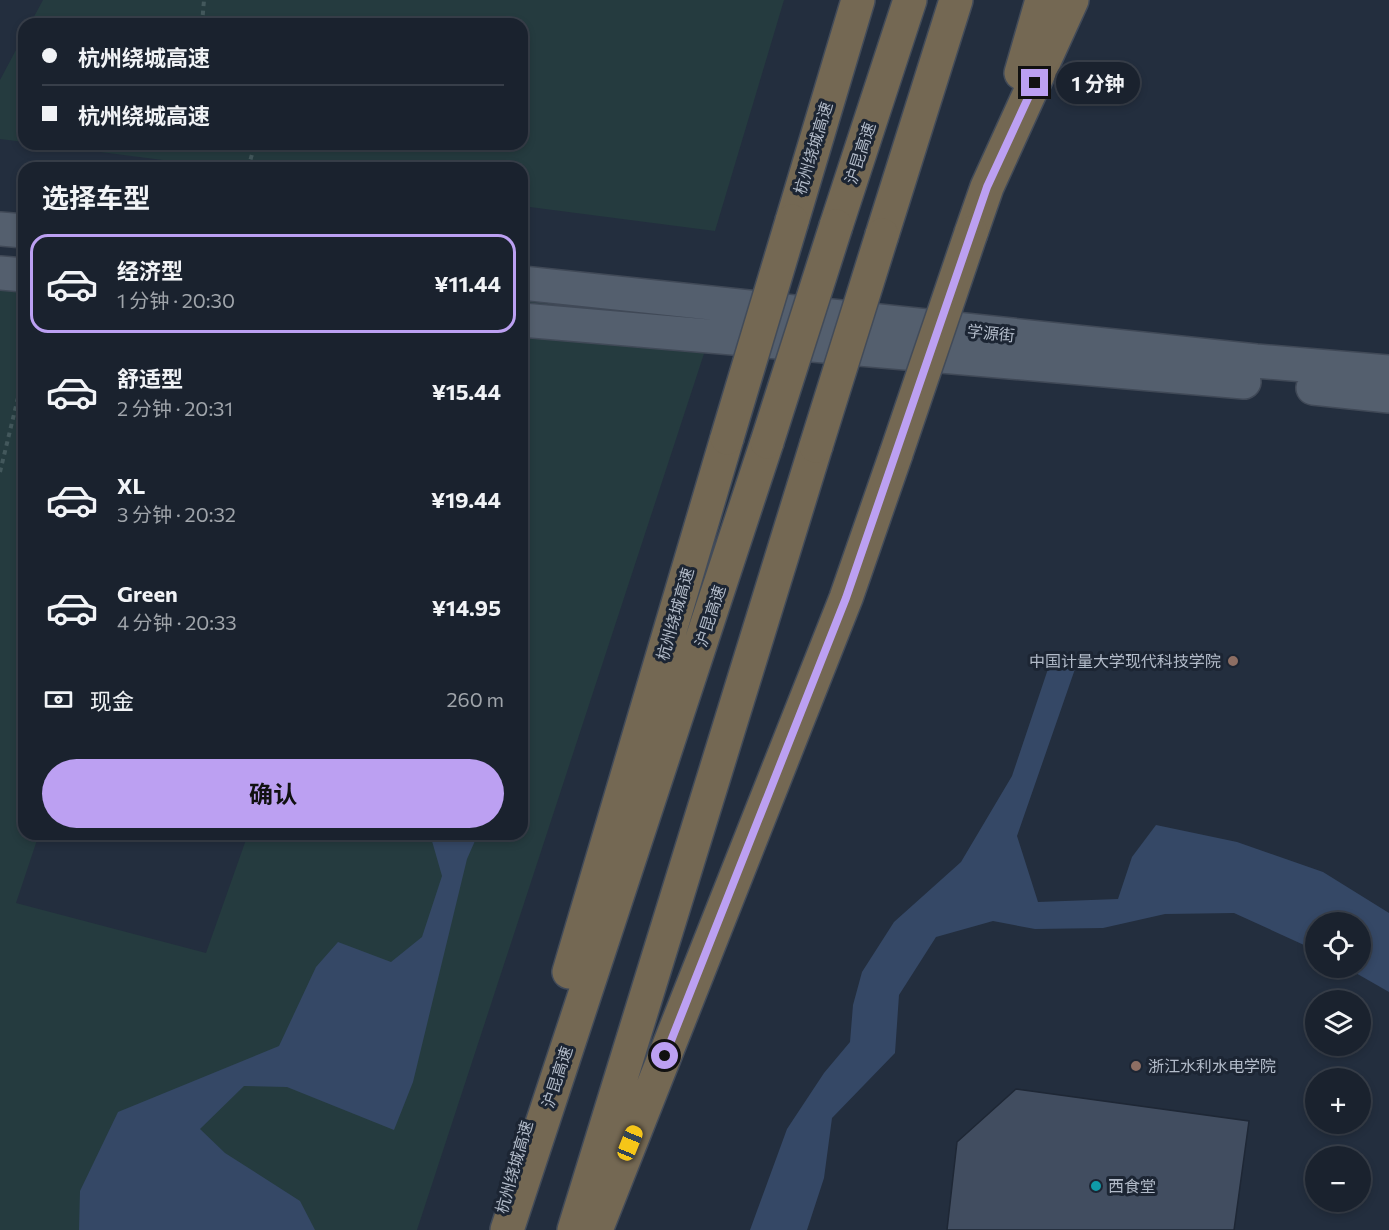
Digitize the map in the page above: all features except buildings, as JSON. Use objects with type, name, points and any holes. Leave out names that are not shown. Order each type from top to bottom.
[{"type":"highway","name":"杭州绕城高速","points":[[496,1230],[578,942],[858,0]]},
{"type":"highway","name":"沪昆高速","points":[[507,1230],[910,0]]},
{"type":"highway","points":[[574,1230],[956,0]]},
{"type":"highway","points":[[596,1230],[846,598],[987,187],[1042,0]]},
{"type":"highway","points":[[987,187],[1072,0]]},
{"type":"main road","points":[[0,229],[18,230]]},
{"type":"main road","points":[[0,273],[18,274]]},
{"type":"main road","name":"学源街","points":[[528,284],[1256,361],[1389,372]]},
{"type":"main road","points":[[528,321],[1389,396]]},
{"type":"path","points":[[202,18],[204,0]]},
{"type":"path","points":[[0,471],[18,398]]},
{"type":"green space","points":[[43,0],[784,0],[715,231],[528,207],[528,162],[178,162],[85,150],[528,150],[528,18],[33,18]]},
{"type":"green space","points":[[18,46],[18,141],[0,139],[0,80]]},
{"type":"green space","points":[[0,258],[18,260],[18,840],[37,840],[16,903],[206,953],[246,840],[528,840],[528,301],[716,317],[417,1230],[0,1230]]},
{"type":"water","points":[[1050,663],[1075,669],[1017,836],[1038,902],[1118,899],[1132,857],[1156,825],[1237,842],[1323,872],[1389,913],[1389,992],[1364,978],[1371,978],[1371,912],[1305,912],[1305,945],[1234,913],[1165,914],[1103,928],[1035,929],[993,921],[936,937],[899,995],[895,1053],[832,1118],[824,1178],[807,1230],[750,1230],[787,1129],[824,1073],[850,1042],[853,1005],[862,972],[894,922],[961,862],[1012,776]]},
{"type":"water","points":[[432,840],[475,840],[467,859],[413,1082],[394,1130],[287,1087],[244,1086],[200,1129],[225,1153],[300,1201],[315,1230],[79,1230],[80,1191],[118,1112],[279,1046],[316,967],[338,942],[391,962],[422,937],[442,876]]},
{"type":"place","name":"中国计量大学现代科技学院","points":[[1233,661]]},
{"type":"place","name":"浙江水利水电学院","points":[[1136,1066]]},
{"type":"place","name":"西食堂","points":[[1096,1186]]},
{"type":"route","points":[[665,1056],[846,598],[987,187],[1035,83]]}]
